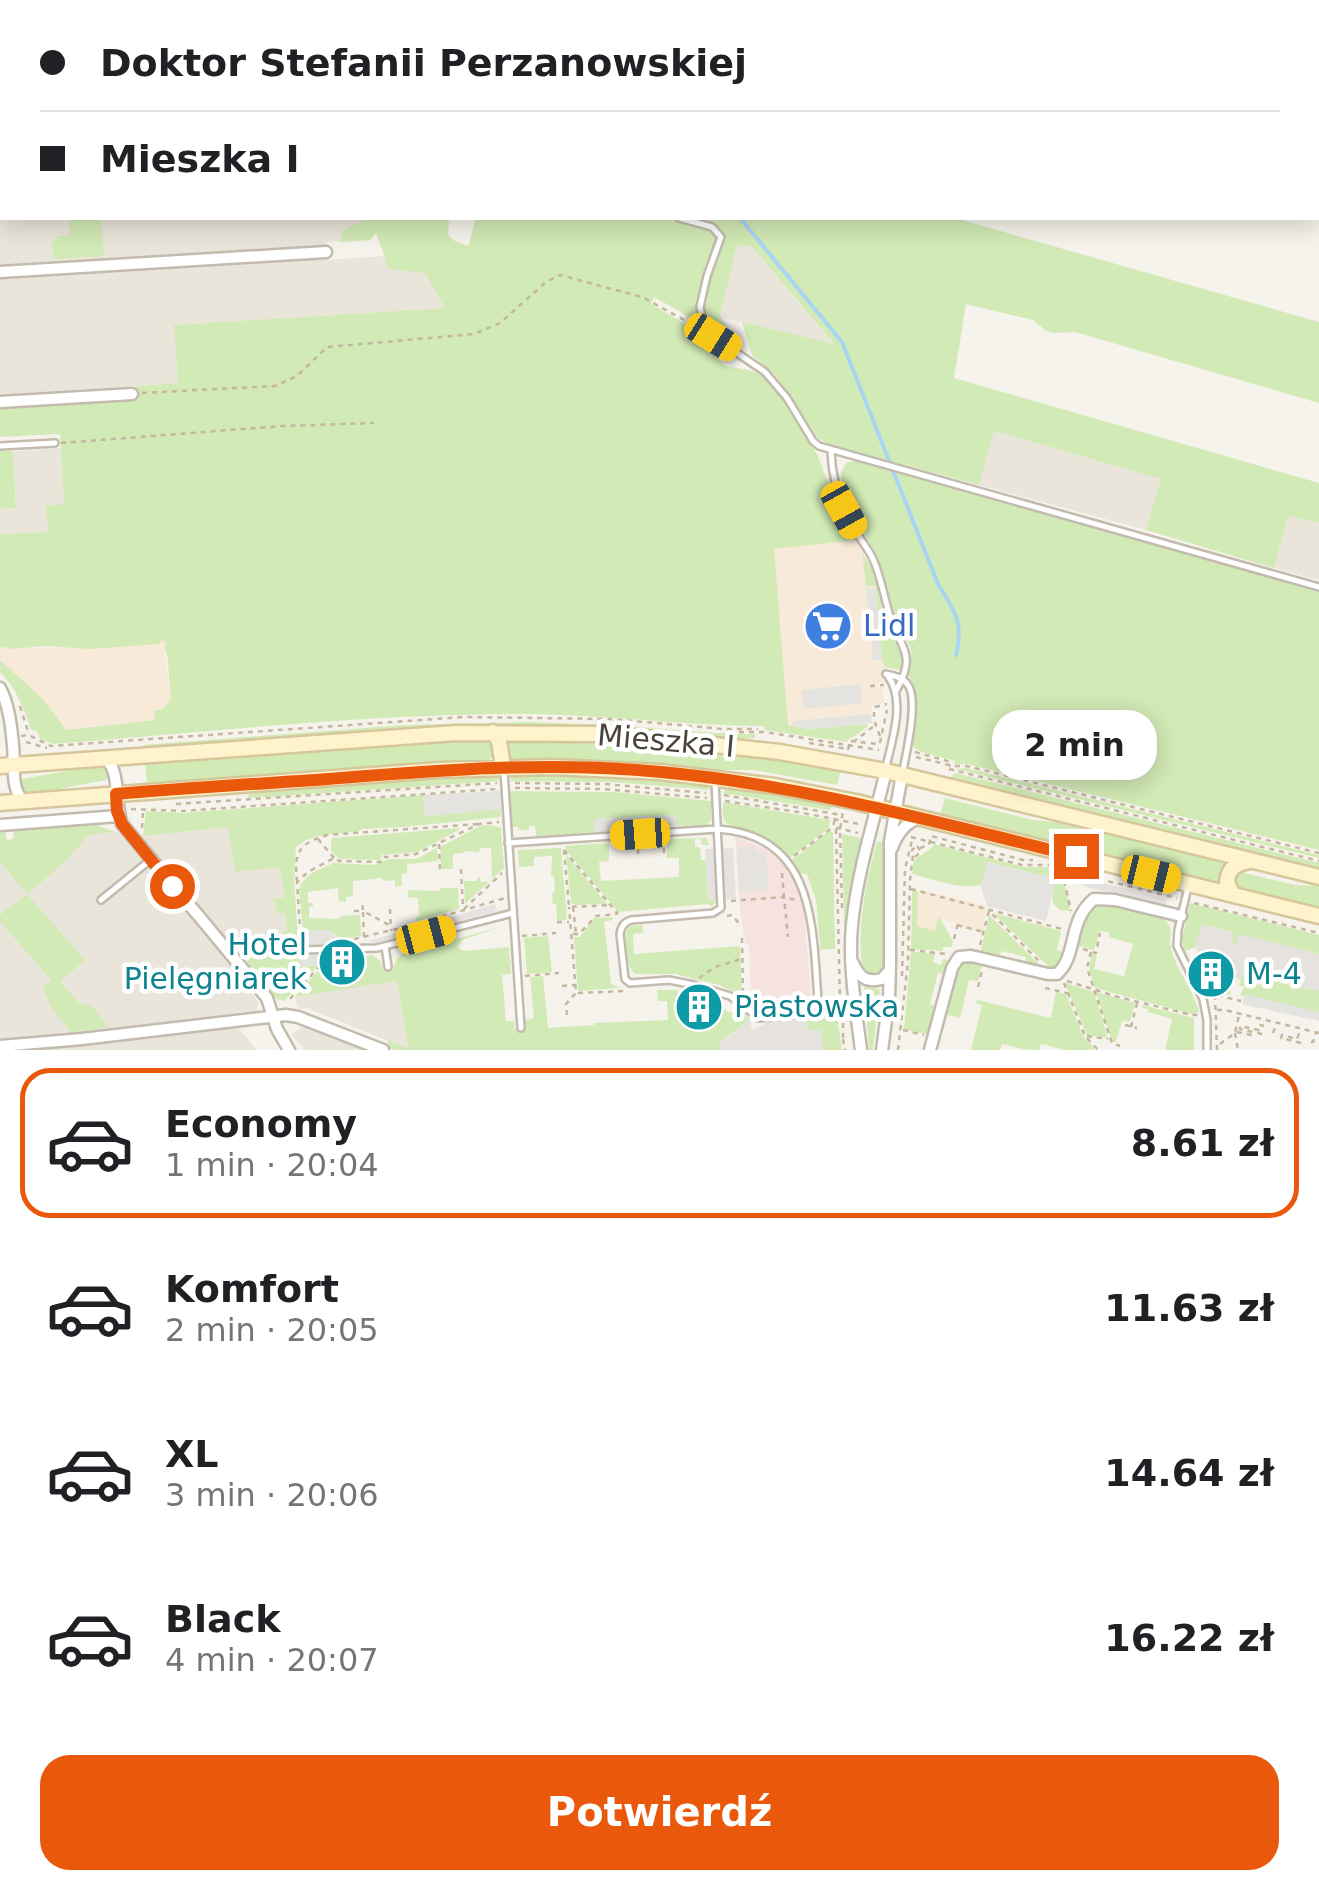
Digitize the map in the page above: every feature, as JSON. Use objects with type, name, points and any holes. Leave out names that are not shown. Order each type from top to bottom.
[{"type":"street","points":[[0,272],[326,252]]},
{"type":"street","points":[[0,402],[132,394]]},
{"type":"street","points":[[0,688],[9,714],[7,765],[23,801]]},
{"type":"street","points":[[492,732],[500,742],[503,767]]},
{"type":"street","name":"Mieszka I","points":[[7,765],[492,732],[696,742],[851,757],[886,771],[1319,877]]},
{"type":"street","points":[[106,758],[114,768],[122,824],[267,998],[289,1050]]},
{"type":"street","name":"Mieszka I","points":[[0,803],[117,807],[438,770],[624,769],[715,790],[776,786],[846,800],[923,818],[1186,894],[1233,895],[1319,916]]},
{"type":"street","points":[[861,1050],[846,1011],[854,910],[886,771]]},
{"type":"street","points":[[882,1050],[890,963],[890,854],[902,775]]},
{"type":"street","points":[[0,825],[117,807]]},
{"type":"street","points":[[890,854],[902,829],[916,818],[923,818]]},
{"type":"street","points":[[1233,895],[1226,883],[1229,872],[1237,864],[1251,860]]},
{"type":"street","points":[[930,1050],[952,968],[962,956],[1057,974],[1063,969],[1076,922],[1092,900],[1116,900],[1181,916]]},
{"type":"street","points":[[851,952],[863,978],[885,977],[890,963]]},
{"type":"street","points":[[0,1046],[298,1016],[384,1050]]},
{"type":"lane","points":[[686,220],[712,227],[720,237],[700,306],[705,331],[765,372],[787,398],[813,441],[832,451],[1319,588]]},
{"type":"lane","points":[[0,446],[56,443]]},
{"type":"lane","points":[[832,451],[834,478],[844,510],[871,555],[903,642],[907,658],[903,679],[892,690]]},
{"type":"lane","points":[[886,771],[895,720],[886,674],[903,679],[912,697],[902,775]]},
{"type":"lane","points":[[503,767],[521,1028]]},
{"type":"lane","points":[[715,790],[720,910],[626,922],[620,934],[624,976],[628,981],[694,984],[730,996],[759,1018],[846,1011]]},
{"type":"lane","points":[[508,843],[717,829],[766,843],[782,855],[808,903],[819,1013]]},
{"type":"lane","points":[[102,900],[150,860]]},
{"type":"lane","points":[[1186,894],[1177,946],[1200,991],[1206,1013],[1207,1050]]},
{"type":"lane","points":[[301,950],[385,946],[512,913]]},
{"type":"lane","points":[[385,946],[388,967]]},
{"type":"path","points":[[132,394],[274,386],[296,376],[327,347],[474,334],[500,323],[546,282],[560,275],[642,296],[705,331]]},
{"type":"path","points":[[56,443],[374,423]]},
{"type":"path","points":[[870,686],[883,684],[892,690]]},
{"type":"path","points":[[853,742],[880,743],[882,740],[889,701],[876,707],[875,726],[882,740]]},
{"type":"path","points":[[851,757],[850,742],[875,726]]},
{"type":"path","points":[[851,757],[858,746]]},
{"type":"path","points":[[911,749],[951,762],[946,778]]},
{"type":"path","points":[[912,756],[1319,860]]},
{"type":"path","points":[[949,768],[966,766],[1319,852]]},
{"type":"path","points":[[170,804],[434,786],[715,790],[865,826]]},
{"type":"path","points":[[117,807],[138,805],[182,811],[505,786]]},
{"type":"path","points":[[845,1050],[838,828],[846,800]]},
{"type":"path","points":[[835,819],[833,827],[864,834]]},
{"type":"path","points":[[301,950],[297,859],[300,847],[308,840],[506,822]]},
{"type":"path","points":[[316,838],[339,862],[382,862],[385,857],[416,854],[480,824]]},
{"type":"path","points":[[906,836],[930,841]]},
{"type":"path","points":[[901,844],[920,848],[929,845],[931,836],[1023,860],[1049,860],[1050,868],[1186,894]]},
{"type":"path","points":[[888,998],[902,975],[905,870],[912,837]]},
{"type":"path","points":[[664,838],[664,853]]},
{"type":"path","points":[[563,839],[576,993],[566,1004],[567,1016]]},
{"type":"path","points":[[638,839],[638,854]]},
{"type":"path","points":[[438,844],[440,872]]},
{"type":"path","points":[[898,1050],[908,950],[911,848]]},
{"type":"path","points":[[913,854],[920,854],[920,848]]},
{"type":"path","points":[[564,850],[626,922]]},
{"type":"path","points":[[297,882],[334,858]]},
{"type":"path","points":[[463,910],[509,865]]},
{"type":"path","points":[[1050,865],[1186,894],[1319,931]]},
{"type":"path","points":[[1062,869],[1072,917]]},
{"type":"path","points":[[462,870],[463,910]]},
{"type":"path","points":[[910,888],[986,908],[1048,974]]},
{"type":"path","points":[[290,999],[338,941],[364,938],[512,897]]},
{"type":"path","points":[[721,902],[784,897],[788,937]]},
{"type":"path","points":[[362,900],[364,938]]},
{"type":"path","points":[[571,907],[610,905]]},
{"type":"path","points":[[571,907],[574,934]]},
{"type":"path","points":[[390,908],[391,928]]},
{"type":"path","points":[[354,911],[363,911],[391,928]]},
{"type":"path","points":[[977,957],[988,911]]},
{"type":"path","points":[[988,911],[1074,932]]},
{"type":"path","points":[[574,934],[579,934],[596,916],[618,914]]},
{"type":"path","points":[[723,916],[724,924]]},
{"type":"path","points":[[413,917],[413,925]]},
{"type":"path","points":[[557,922],[570,922]]},
{"type":"path","points":[[954,939],[958,924],[984,932]]},
{"type":"path","points":[[1100,932],[1087,968],[1110,1040],[1120,1046]]},
{"type":"path","points":[[521,936],[556,933]]},
{"type":"path","points":[[742,938],[743,997],[751,1002],[812,998]]},
{"type":"path","points":[[1070,946],[1095,952]]},
{"type":"path","points":[[908,950],[950,954],[956,960]]},
{"type":"path","points":[[694,984],[715,967],[742,959]]},
{"type":"path","points":[[523,974],[559,973]]},
{"type":"path","points":[[1096,1049],[1085,1036],[1063,980],[1192,1015],[1206,1013]]},
{"type":"path","points":[[562,986],[575,985]]},
{"type":"path","points":[[1045,988],[1068,994]]},
{"type":"path","points":[[1052,998],[1054,990]]},
{"type":"path","points":[[1200,991],[1241,1001]]},
{"type":"path","points":[[599,992],[600,1001]]},
{"type":"path","points":[[626,992],[626,999]]},
{"type":"path","points":[[1215,994],[1217,1048]]},
{"type":"path","points":[[1125,1025],[1134,1027],[1138,1002]]},
{"type":"path","points":[[1217,1010],[1317,1033],[1311,1042]]},
{"type":"path","points":[[1238,1050],[1235,1032],[1240,1014]]},
{"type":"path","points":[[1260,1034],[1260,1026],[1266,1020]]},
{"type":"path","points":[[1273,1033],[1277,1023]]},
{"type":"path","points":[[1217,1048],[1235,1032]]},
{"type":"path","points":[[1235,1032],[1252,1036]]},
{"type":"path","points":[[1299,1043],[1303,1032]]},
{"type":"path","points":[[1085,1036],[1110,1040]]},
{"type":"path","points":[[1096,1049],[1098,1038]]},
{"type":"shaded area","points":[[0,220],[375,220],[370,240],[327,242],[327,260],[414,254],[446,308],[175,325],[178,383],[0,395]]},
{"type":"shaded area","points":[[736,244],[752,247],[835,346],[720,317]]},
{"type":"shaded area","points":[[993,431],[1162,479],[1146,530],[979,485]]},
{"type":"shaded area","points":[[61,448],[64,505],[49,532],[0,534],[0,509],[16,507],[13,451]]},
{"type":"shaded area","points":[[1288,515],[1319,523],[1319,580],[1274,568]]},
{"type":"shaded area","points":[[856,540],[862,552],[866,585],[875,586],[887,684],[874,686],[882,687],[884,703],[873,705],[872,723],[857,725],[847,742],[788,734],[774,548]]},
{"type":"shaded area","points":[[866,586],[876,588],[882,660],[873,660]]},
{"type":"shaded area","points":[[162,639],[167,644],[164,648],[171,699],[163,709],[154,711],[155,720],[65,730],[42,698],[0,660],[0,647],[159,644]]},
{"type":"shaded area","points":[[860,684],[862,703],[804,709],[802,690]]},
{"type":"shaded area","points":[[871,714],[872,723],[810,729],[793,726],[793,721]]},
{"type":"shaded area","points":[[500,791],[501,809],[424,816],[423,795]]},
{"type":"shaded area","points":[[676,815],[678,826],[594,832],[594,819]]},
{"type":"shaded area","points":[[229,827],[280,867],[284,897],[274,899],[276,913],[285,912],[287,929],[279,936],[234,944],[223,956],[258,1002],[257,1011],[229,1014],[232,1028],[239,1028],[256,1050],[0,1050],[0,844],[115,832],[143,836]]},
{"type":"shaded area","points":[[735,835],[772,852],[795,882],[803,902],[811,996],[751,1001],[749,944],[745,943],[739,899]]},
{"type":"shaded area","points":[[755,846],[756,854],[766,853],[769,889],[739,891],[737,847]]},
{"type":"shaded area","points":[[733,848],[736,899],[708,900],[705,849]]},
{"type":"shaded area","points":[[987,862],[1056,879],[1046,921],[987,906],[981,887]]},
{"type":"shaded area","points":[[1083,878],[1167,899],[1165,906],[1082,886]]},
{"type":"shaded area","points":[[918,889],[987,906],[982,933],[939,918],[935,931],[917,926]]},
{"type":"shaded area","points":[[495,904],[497,911],[379,944],[369,941]]},
{"type":"shaded area","points":[[1201,924],[1319,954],[1319,991],[1252,975],[1243,974],[1241,980],[1208,968],[1195,948]]},
{"type":"shaded area","points":[[330,930],[336,938],[337,965],[300,966],[299,931]]},
{"type":"shaded area","points":[[397,981],[408,1049],[307,1008],[298,1009],[295,997]]},
{"type":"shaded area","points":[[1244,994],[1319,1012],[1319,1021],[1242,1004]]},
{"type":"shaded area","points":[[750,1019],[752,1030],[771,1021],[820,1019],[823,1050],[720,1050],[720,1044]]},
{"type":"shaded area","points":[[305,1024],[368,1050],[305,1050],[291,1035]]},
{"type":"green space","points":[[69,220],[101,220],[104,256],[53,259],[52,241],[57,241],[57,236],[70,235]]},
{"type":"green space","points":[[449,220],[448,235],[468,246],[475,220],[962,220],[1319,322],[1319,403],[1075,332],[1046,331],[1033,320],[966,304],[954,378],[1319,483],[1319,523],[1288,516],[1274,568],[1146,530],[1161,479],[994,431],[979,485],[828,444],[818,438],[776,376],[752,355],[742,322],[834,344],[752,247],[737,244],[720,316],[737,344],[654,297],[651,304],[694,329],[726,366],[765,376],[817,454],[839,511],[856,540],[774,549],[788,725],[810,729],[867,724],[847,742],[765,730],[764,726],[522,714],[345,720],[52,744],[40,739],[37,731],[31,730],[19,699],[0,672],[0,660],[42,698],[66,730],[155,720],[154,711],[163,709],[171,699],[164,648],[167,644],[162,640],[159,644],[90,649],[0,647],[0,534],[49,532],[45,506],[64,504],[60,434],[0,437],[0,406],[136,397],[136,386],[178,383],[174,325],[445,308],[425,273],[389,269],[376,233],[370,240],[340,242],[342,231],[359,223]]},
{"type":"green space","points":[[0,451],[13,451],[16,508],[0,509]]},
{"type":"green space","points":[[855,461],[1319,590],[1319,850],[954,764],[955,761],[921,752],[911,745],[916,699],[908,675],[911,650],[880,564],[846,495],[841,472],[847,462]]},
{"type":"green space","points":[[862,552],[877,584],[885,625],[903,655],[901,670],[885,667],[882,660],[875,586],[866,586]]},
{"type":"green space","points":[[527,722],[755,734],[755,738],[508,725],[372,730],[144,748],[143,745],[404,725]]},
{"type":"green space","points":[[506,739],[674,748],[841,769],[837,785],[754,770],[510,760]]},
{"type":"green space","points":[[442,740],[490,740],[494,756],[489,760],[147,785],[145,762]]},
{"type":"green space","points":[[94,766],[107,769],[106,780],[37,793],[25,793],[20,785],[22,779]]},
{"type":"green space","points":[[966,768],[1319,855],[1319,858],[956,769]]},
{"type":"green space","points":[[955,773],[1319,863],[1319,870],[949,779]]},
{"type":"green space","points":[[519,774],[654,778],[701,783],[710,790],[610,782],[510,781]]},
{"type":"green space","points":[[496,775],[500,781],[249,798],[247,795],[323,786]]},
{"type":"green space","points":[[727,788],[833,804],[830,810],[723,793]]},
{"type":"green space","points":[[509,791],[613,792],[711,801],[711,820],[706,826],[678,826],[675,815],[595,819],[594,832],[536,836],[535,826],[529,826],[529,830],[511,827]]},
{"type":"green space","points":[[423,795],[425,816],[501,809],[501,817],[361,829],[318,836],[296,847],[294,881],[300,966],[318,966],[284,1001],[274,998],[247,962],[248,941],[279,936],[287,929],[285,913],[276,913],[274,899],[284,897],[280,867],[235,872],[228,827],[143,836],[146,811],[184,813]]},
{"type":"green space","points":[[945,798],[1033,820],[1075,824],[1230,862],[1223,885],[940,816]]},
{"type":"green space","points":[[723,802],[830,820],[829,828],[790,858],[768,840],[726,823]]},
{"type":"green space","points":[[98,823],[115,832],[88,835],[67,860],[27,894],[0,861],[0,830],[5,830],[7,840],[13,839],[14,829]]},
{"type":"green space","points":[[480,826],[501,828],[504,868],[492,879],[491,848],[453,854],[453,869],[441,869],[440,847]]},
{"type":"green space","points":[[459,828],[417,852],[382,855],[381,860],[340,859],[331,851],[331,838]]},
{"type":"green space","points":[[829,831],[833,832],[835,949],[815,950],[820,945],[816,900],[807,874],[800,873],[792,860]]},
{"type":"green space","points":[[842,834],[863,838],[849,909],[850,996],[846,1003]]},
{"type":"green space","points":[[706,838],[709,845],[695,839],[695,846],[700,848],[701,860],[706,860],[708,899],[716,900],[712,907],[708,904],[618,912],[565,846],[609,843],[609,861],[599,862],[601,881],[679,877],[679,858],[667,858],[667,839]]},
{"type":"green space","points":[[877,841],[884,843],[883,965],[880,972],[871,973],[862,967],[861,935]]},
{"type":"green space","points":[[934,844],[1024,867],[1061,871],[1070,911],[1053,904],[1055,879],[988,862],[981,885],[955,885],[912,874],[914,860]]},
{"type":"green space","points":[[437,848],[438,861],[407,864],[407,873],[401,874],[402,886],[382,878],[353,881],[353,896],[339,902],[338,888],[308,892],[308,903],[313,903],[309,918],[360,915],[361,936],[339,939],[330,930],[303,931],[299,890],[310,874],[333,863],[373,865],[389,859],[416,859]]},
{"type":"green space","points":[[561,848],[567,920],[557,921],[552,856],[534,857],[534,866],[519,867],[518,850]]},
{"type":"green space","points":[[566,854],[607,904],[571,903]]},
{"type":"green space","points":[[1240,872],[1295,885],[1319,886],[1319,909],[1237,889],[1233,876]]},
{"type":"green space","points":[[480,877],[481,882],[490,881],[465,904],[464,881],[477,881]]},
{"type":"green space","points":[[458,888],[459,909],[416,921],[418,898],[408,897],[408,890]]},
{"type":"green space","points":[[912,890],[918,891],[917,926],[935,931],[938,918],[941,919],[952,947],[943,947],[942,951],[911,949]]},
{"type":"green space","points":[[27,894],[85,960],[60,981],[80,1004],[92,1006],[108,1027],[71,1033],[52,1008],[42,987],[51,980],[0,921],[0,915]]},
{"type":"green space","points":[[1190,903],[1319,935],[1319,954],[1239,934],[1236,944],[1231,943],[1233,932],[1202,924],[1195,947],[1185,951],[1182,940]]},
{"type":"green space","points":[[1099,905],[1167,923],[1174,957],[1199,1012],[1192,1014],[1095,988],[1089,969],[1092,954],[1097,955],[1094,969],[1124,976],[1133,944],[1100,931],[1094,950],[1075,945],[1085,917]]},
{"type":"green space","points":[[993,913],[1061,931],[1057,950],[1065,952],[1063,962],[1052,970]]},
{"type":"green space","points":[[989,915],[1044,969],[1025,964],[1026,957],[1001,951],[999,958],[980,954]]},
{"type":"green space","points":[[613,917],[604,922],[611,984],[620,988],[578,991],[574,937],[580,937],[594,918]]},
{"type":"green space","points":[[643,925],[643,933],[633,934],[634,954],[740,946],[742,996],[719,985],[675,974],[635,974],[626,958],[625,937],[629,926]]},
{"type":"green space","points":[[500,927],[462,940],[458,948],[464,951],[509,947],[511,974],[502,975],[506,1021],[514,1021],[515,1029],[524,1028],[525,1020],[534,1018],[530,977],[543,976],[548,1028],[668,1020],[667,1001],[658,1001],[657,990],[678,990],[730,1013],[736,1007],[741,1011],[737,1015],[740,1018],[745,1014],[750,1019],[720,1043],[720,1050],[395,1050],[388,1048],[388,1041],[408,1048],[397,981],[295,997],[322,966],[347,966],[347,958],[373,955],[384,971],[393,969],[404,953]]},
{"type":"green space","points":[[548,936],[552,972],[527,974],[524,938]]},
{"type":"green space","points":[[1207,950],[1225,975],[1223,986],[1231,989],[1230,995],[1206,989],[1192,964],[1199,953]]},
{"type":"green space","points":[[911,952],[935,953],[933,962],[941,965],[943,959],[949,960],[945,974],[938,973],[930,1004],[936,1006],[929,1035],[904,1029]]},
{"type":"green space","points":[[968,961],[982,963],[978,981],[969,980],[960,1018],[944,1014],[953,976]]},
{"type":"green space","points":[[1242,974],[1319,991],[1319,1012],[1240,996],[1244,987],[1239,985]]},
{"type":"green space","points":[[1065,983],[1094,992],[1108,1038],[1087,1035]]},
{"type":"green space","points":[[864,987],[880,989],[873,1050],[869,1050]]},
{"type":"green space","points":[[1056,992],[1066,994],[1093,1050],[1065,1050],[1041,1044],[1039,1050],[1028,1050],[1002,1044],[1000,1050],[971,1050],[982,1005],[977,1000],[1051,1018]]},
{"type":"green space","points":[[1096,992],[1135,1003],[1130,1022],[1122,1021],[1116,1042],[1112,1042]]},
{"type":"green space","points":[[1142,1005],[1194,1018],[1194,1050],[1165,1050],[1172,1019],[1148,1012]]},
{"type":"green space","points":[[837,1017],[842,1050],[823,1050],[821,1029],[808,1030],[807,1021]]},
{"type":"waterway","points":[[742,220],[842,342],[938,584],[956,618],[956,655]]},
{"type":"place","name":"Lidl","points":[[828,626]]},
{"type":"place","name":"Hotel Pielęgniarek","points":[[342,962]]},
{"type":"place","name":"M-4","points":[[1211,974]]},
{"type":"place","name":"Piastowska","points":[[699,1007]]},
{"type":"route","points":[[172,886],[122,824],[116,794],[509,767],[660,772],[776,786],[928,818],[1076,856]]}]
